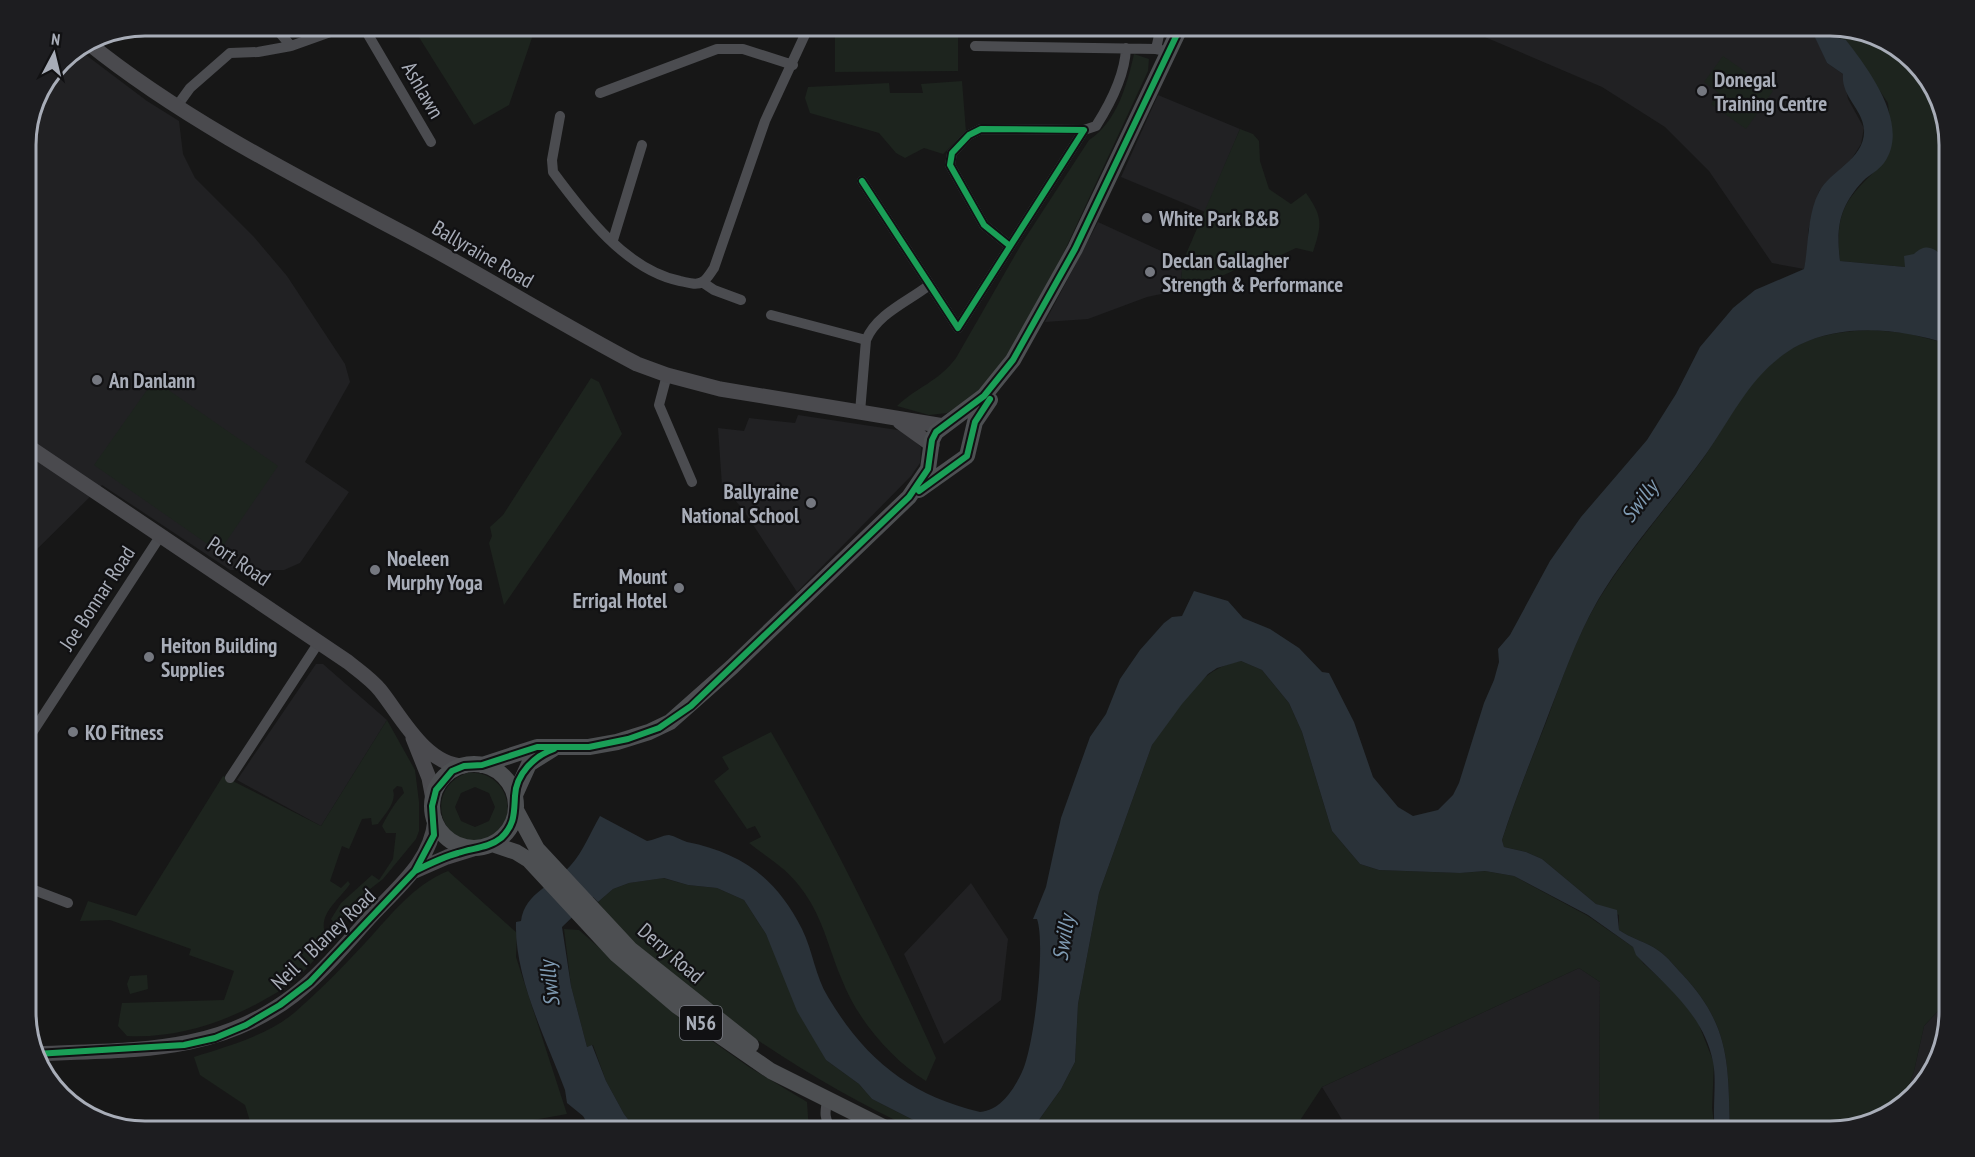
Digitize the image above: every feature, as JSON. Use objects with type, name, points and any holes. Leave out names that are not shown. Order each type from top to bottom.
[{"type":"main road","points":[[411,732],[439,757],[464,766],[482,765],[531,748],[588,747],[628,740],[659,728],[680,715],[909,497],[970,453],[975,422],[998,390],[1004,374],[1075,249],[1162,50],[1173,36]]},
{"type":"main road","name":"Ballyraine Road","points":[[95,48],[129,76],[177,106],[351,207],[607,348],[667,375],[720,389],[945,426]]},
{"type":"main road","points":[[909,497],[928,470],[935,434],[980,400],[1004,374]]},
{"type":"main road","points":[[892,418],[932,447],[942,462],[959,463]]},
{"type":"main road","points":[[945,426],[961,426],[971,439]]},
{"type":"main road","name":"Port Road","points":[[36,452],[319,642],[371,681],[411,732]]},
{"type":"main road","points":[[411,732],[426,770],[435,820]]},
{"type":"main road","points":[[484,846],[508,831],[529,764],[541,754],[556,748]]},
{"type":"main road","name":"N56","points":[[482,765],[503,776],[515,803]]},
{"type":"main road","points":[[433,799],[435,790],[446,776],[464,766]]},
{"type":"main road","name":"Derry Road","points":[[515,803],[549,872],[594,922],[692,1001],[828,1099],[871,1121]]},
{"type":"main road","name":"N56","points":[[435,820],[449,839],[462,846],[484,846]]},
{"type":"main road","name":"Neil T Blaney Road","points":[[44,1053],[184,1045],[214,1038],[246,1025],[280,1005],[310,982],[415,871],[432,841],[435,820]]},
{"type":"main road","name":"Derry Road","points":[[484,846],[521,854],[549,872]]},
{"type":"main road","name":"Neil T Blaney Road","points":[[415,871],[447,856],[484,846]]},
{"type":"street","points":[[282,36],[291,46]]},
{"type":"street","points":[[177,106],[190,88],[230,53],[258,52],[291,46],[319,36]]},
{"type":"street","name":"Ashlawn","points":[[369,36],[431,142]]},
{"type":"street","points":[[560,116],[552,160],[553,172],[632,261],[669,279],[694,284],[702,282],[714,268],[765,121],[805,36]]},
{"type":"street","points":[[975,46],[1162,50],[1161,36]]},
{"type":"street","points":[[1010,246],[984,225],[950,165],[952,153],[969,135],[981,129],[1084,130],[1096,126],[1124,66],[1125,48]]},
{"type":"street","points":[[600,93],[717,49],[743,49],[793,65]]},
{"type":"street","points":[[862,181],[928,286],[958,328],[1084,130]]},
{"type":"street","points":[[613,240],[642,145]]},
{"type":"street","points":[[702,282],[714,290],[741,300]]},
{"type":"street","points":[[860,412],[867,340],[876,322],[928,286]]},
{"type":"street","points":[[771,315],[867,340]]},
{"type":"street","points":[[667,375],[659,405],[692,482]]},
{"type":"street","name":"Joe Bonnar Road","points":[[36,726],[160,534]]},
{"type":"street","points":[[230,778],[319,642]]},
{"type":"street","points":[[36,891],[68,903]]},
{"type":"street","points":[[826,1121],[824,1111],[828,1099]]},
{"type":"shaded area","points":[[418,36],[533,36],[509,105],[474,125]]},
{"type":"shaded area","points":[[835,36],[958,36],[958,71],[835,72]]},
{"type":"shaded area","points":[[1482,36],[1815,36],[1827,63],[1843,74],[1848,99],[1864,128],[1861,144],[1851,160],[1819,191],[1808,231],[1809,245],[1804,269],[1772,263],[1709,171],[1665,127],[1602,87]]},
{"type":"shaded area","points":[[1831,36],[1872,44],[1902,63],[1921,84],[1937,123],[1939,252],[1905,267],[1840,261],[1839,228],[1842,215],[1853,195],[1884,162],[1890,121],[1888,103],[1846,40]]},
{"type":"shaded area","points":[[84,54],[147,101],[179,121],[183,154],[195,178],[254,237],[287,276],[345,364],[350,382],[305,462],[349,492],[300,563],[284,570],[230,570],[102,485],[36,550],[36,137],[44,103],[54,84],[84,84]]},
{"type":"shaded area","points":[[1134,54],[1149,59],[1148,71],[1064,252],[1021,334],[981,392],[947,413],[929,415],[897,406],[935,379],[956,358],[1022,243],[1089,140],[1099,132],[1114,113],[1124,90]]},
{"type":"shaded area","points":[[1723,56],[1773,91],[1746,129],[1711,104],[1719,93],[1704,82]]},
{"type":"shaded area","points":[[962,81],[966,132],[943,154],[924,148],[905,158],[896,153],[879,133],[810,113],[805,98],[808,87],[889,83],[890,93],[923,93],[921,84]]},
{"type":"shaded area","points":[[1158,95],[1240,129],[1205,212],[1121,177]]},
{"type":"shaded area","points":[[1240,129],[1253,134],[1259,141],[1260,161],[1269,189],[1291,204],[1306,193],[1312,201],[1319,221],[1313,252],[1296,248],[1279,256],[1257,260],[1184,293],[1180,290],[1183,261]]},
{"type":"shaded area","points":[[1098,222],[1183,261],[1180,290],[1147,297],[1088,319],[1045,322]]},
{"type":"shaded area","points":[[1872,330],[1906,333],[1939,341],[1939,1010],[1924,1026],[1908,1088],[1897,1099],[1872,1113],[1831,1121],[1730,1121],[1729,1086],[1724,1047],[1710,1011],[1698,993],[1662,953],[1619,930],[1619,915],[1596,904],[1542,859],[1526,852],[1504,847],[1502,840],[1576,643],[1599,599],[1623,563],[1702,460],[1748,389],[1759,376],[1785,353],[1805,342],[1849,331]]},
{"type":"shaded area","points":[[591,378],[599,382],[622,434],[504,605],[489,543],[492,536],[490,527],[503,515]]},
{"type":"shaded area","points":[[154,380],[278,466],[219,552],[94,465]]},
{"type":"shaded area","name":"Ballyraine National School","points":[[798,415],[904,431],[921,447],[920,463],[911,476],[797,592],[742,508],[722,486],[718,428],[744,431],[749,418],[795,423]]},
{"type":"shaded area","points":[[1241,661],[1262,670],[1289,703],[1302,732],[1332,831],[1360,864],[1379,870],[1460,873],[1485,871],[1514,876],[1588,916],[1633,947],[1643,963],[1676,993],[1697,1020],[1714,1063],[1714,1121],[1599,1121],[1600,982],[1579,968],[1322,1087],[1300,1121],[1038,1121],[1061,1089],[1075,1062],[1078,1004],[1099,893],[1152,745],[1189,692],[1213,672]]},
{"type":"shaded area","points":[[316,664],[323,664],[387,720],[321,826],[237,780]]},
{"type":"shaded area","points":[[387,720],[415,770],[419,802],[419,831],[416,839],[383,879],[352,903],[336,926],[331,919],[341,903],[372,875],[379,880],[393,859],[396,833],[386,833],[382,826],[404,793],[402,787],[397,786],[393,790],[392,803],[378,824],[372,825],[371,818],[362,819],[349,849],[342,846],[330,881],[341,888],[348,881],[350,884],[333,904],[325,918],[325,934],[330,943],[298,977],[269,997],[211,1024],[169,1034],[127,1036],[118,1026],[122,1003],[224,1000],[234,971],[189,955],[191,949],[110,920],[80,921],[88,901],[136,916],[223,776],[321,826]]},
{"type":"shaded area","points":[[771,732],[858,893],[936,1058],[926,1081],[888,1050],[866,1023],[848,995],[811,903],[790,875],[749,843],[761,837],[755,826],[747,829],[714,781],[729,769],[722,757]]},
{"type":"shaded area","points":[[467,773],[483,774],[503,790],[507,802],[507,814],[503,825],[494,834],[481,840],[467,840],[455,835],[447,826],[442,815],[441,803],[445,791],[454,781]],"holes":[[[475,787],[489,793],[495,807],[489,821],[475,827],[461,821],[455,807],[461,793]]]},
{"type":"shaded area","points":[[448,871],[517,933],[516,957],[567,1114],[528,1121],[250,1121],[245,1105],[200,1075],[194,1057],[271,1028],[294,1013],[331,979],[413,892]]},
{"type":"shaded area","points":[[663,878],[688,885],[717,888],[744,900],[766,934],[826,1060],[859,1084],[872,1099],[915,1121],[897,1121],[837,1090],[761,1042],[665,971],[636,945],[598,902],[613,889],[629,883]]},
{"type":"shaded area","points":[[971,883],[1008,939],[1001,1000],[944,1044],[904,954]]},
{"type":"shaded area","points":[[564,929],[579,930],[681,1019],[749,1067],[807,1102],[808,1121],[629,1121],[606,1081],[593,1045],[587,1047],[571,986]]},
{"type":"shaded area","points":[[1579,968],[1600,982],[1599,1121],[1343,1121],[1322,1087]]},
{"type":"shaded area","points":[[147,975],[148,989],[130,994],[127,984],[130,976]]},
{"type":"shaded area","points":[[1939,1010],[1938,1027],[1931,1054],[1917,1079],[1908,1088],[1914,1071],[1924,1026]]},
{"type":"water","name":"Swilly","points":[[1814,36],[1831,36],[1846,40],[1884,98],[1893,132],[1891,148],[1884,163],[1863,181],[1844,209],[1839,228],[1840,261],[1905,267],[1904,256],[1914,254],[1924,248],[1939,253],[1939,341],[1874,330],[1835,333],[1799,345],[1783,355],[1757,379],[1706,454],[1623,562],[1598,600],[1570,659],[1502,840],[1504,847],[1526,852],[1542,859],[1596,904],[1617,910],[1619,930],[1662,953],[1698,993],[1710,1011],[1724,1047],[1729,1086],[1730,1121],[1714,1121],[1713,1062],[1702,1030],[1693,1016],[1636,955],[1633,947],[1588,915],[1514,876],[1485,871],[1460,873],[1379,870],[1360,864],[1332,831],[1302,732],[1289,703],[1262,670],[1241,661],[1217,668],[1208,674],[1182,704],[1152,745],[1099,893],[1078,1004],[1075,1062],[1061,1089],[1038,1121],[915,1121],[872,1099],[859,1084],[826,1060],[797,1011],[766,934],[744,900],[717,888],[688,885],[664,878],[629,883],[613,889],[598,902],[593,897],[562,927],[571,986],[587,1047],[592,1045],[606,1081],[629,1121],[586,1121],[567,1103],[565,1090],[526,986],[520,964],[516,922],[521,921],[528,903],[534,896],[575,860],[600,816],[647,841],[669,835],[725,853],[755,870],[781,895],[792,911],[806,937],[820,981],[828,997],[857,1039],[874,1056],[910,1084],[955,1105],[980,1112],[1000,1103],[1006,1098],[1022,1072],[1031,1041],[1040,950],[1037,919],[1033,919],[1046,887],[1061,818],[1090,737],[1106,714],[1120,679],[1140,650],[1164,623],[1172,617],[1182,616],[1194,591],[1228,601],[1243,618],[1270,629],[1299,648],[1322,672],[1329,673],[1354,722],[1373,777],[1398,807],[1413,816],[1438,810],[1453,795],[1459,783],[1484,703],[1494,680],[1499,662],[1498,649],[1510,635],[1550,561],[1581,517],[1647,440],[1676,394],[1700,347],[1733,308],[1755,290],[1804,269],[1810,220],[1819,192],[1824,184],[1854,156],[1863,139],[1864,129],[1860,115],[1845,89],[1843,74],[1827,63]]},
{"type":"cycle path","points":[[44,1053],[184,1045],[215,1038],[246,1025],[280,1005],[310,982],[415,871],[434,835],[432,806],[436,790],[452,771],[464,766],[482,765],[537,747],[589,747],[628,739],[659,728],[691,706],[909,497],[928,469],[932,440],[936,432],[984,396],[1013,360],[1075,249],[1176,36]]},
{"type":"cycle path","points":[[862,181],[958,328],[1084,130],[981,129],[969,135],[952,153],[950,165],[984,225],[1010,246]]},
{"type":"cycle path","points":[[919,491],[967,456],[975,422],[990,399]]},
{"type":"cycle path","points":[[415,871],[463,851],[486,846],[501,838],[511,823],[516,788],[523,773],[533,761],[554,749]]},
{"type":"place","name":"Donegal Training Centre","points":[[1702,91]]},
{"type":"place","name":"White Park B&B","points":[[1147,218]]},
{"type":"place","name":"Declan Gallagher Strength & Performance","points":[[1150,272]]},
{"type":"place","name":"An Danlann","points":[[97,380]]},
{"type":"place","name":"Ballyraine National School","points":[[811,503]]},
{"type":"place","name":"Noeleen Murphy Yoga","points":[[375,570]]},
{"type":"place","name":"Mount Errigal Hotel","points":[[679,588]]},
{"type":"place","name":"Heiton Building Supplies","points":[[149,657]]},
{"type":"place","name":"KO Fitness","points":[[73,732]]}]
